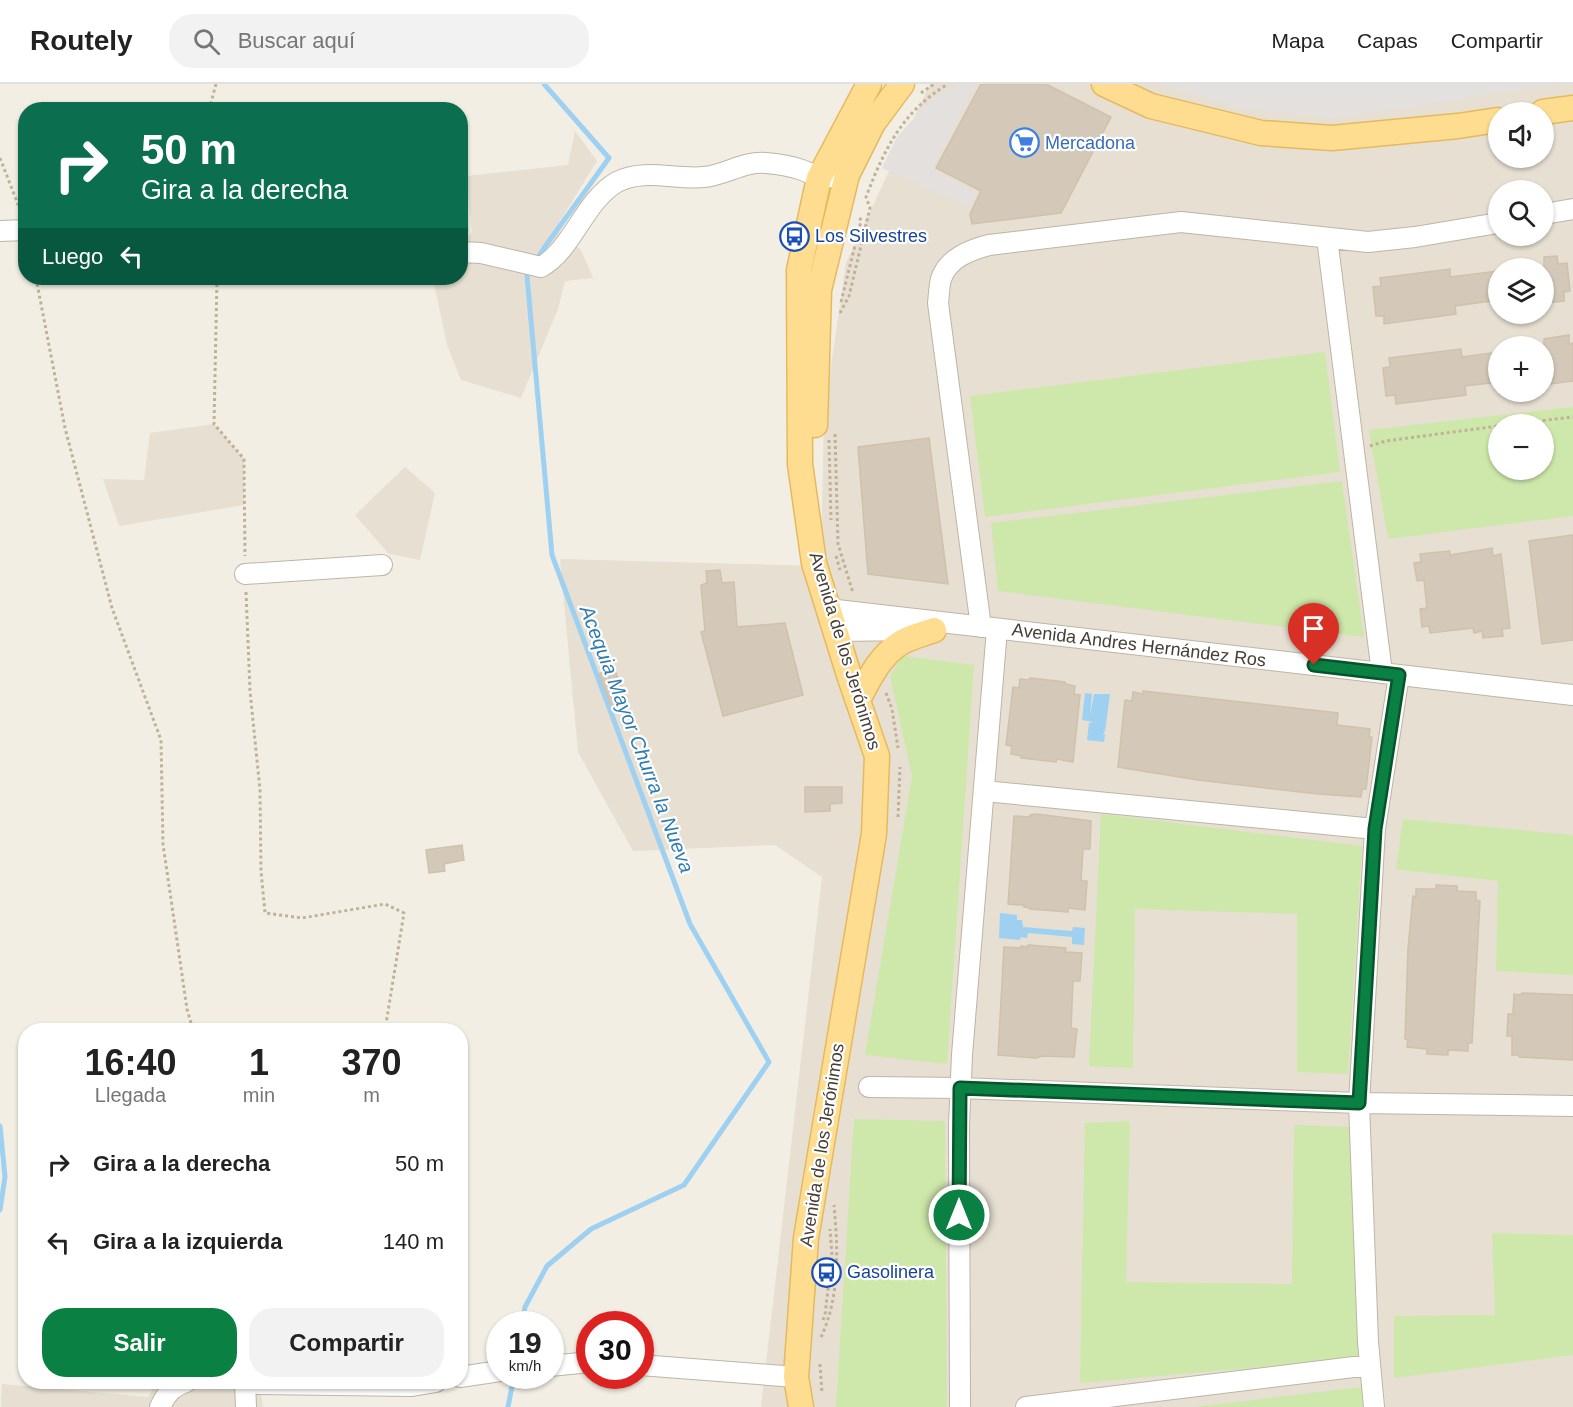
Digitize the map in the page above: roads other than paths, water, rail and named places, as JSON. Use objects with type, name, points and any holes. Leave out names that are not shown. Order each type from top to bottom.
[{"type":"main road","name":"Avenida de los Jerónimos","points":[[801,1407],[796,1377],[806,1238],[874,834],[877,756],[814,563],[800,464],[799,270],[819,178],[869,84]]},
{"type":"main road","points":[[812,547],[819,290],[847,175],[873,123],[902,84]]},
{"type":"main road","points":[[1104,84],[1151,106],[1261,133],[1332,138],[1488,122]]},
{"type":"main road","points":[[1554,111],[1573,108]]},
{"type":"main road","points":[[858,700],[877,666],[890,650],[903,641],[944,626]]},
{"type":"street","points":[[468,252],[481,253],[531,266],[548,263],[603,194],[616,183],[631,177],[644,175],[703,177],[719,175],[750,164],[763,163],[802,170],[819,178],[847,175]]},
{"type":"street","points":[[1554,212],[1573,209]]},
{"type":"street","points":[[960,1407],[960,1088],[984,791],[989,628],[938,303],[941,279],[952,261],[970,249],[1181,222],[1368,242],[1416,237],[1488,224]]},
{"type":"street","points":[[0,231],[18,224]]},
{"type":"street","points":[[1327,238],[1354,449],[1391,674],[1375,829],[1359,1103],[1370,1365],[1374,1407]]},
{"type":"street","points":[[245,574],[382,565]]},
{"type":"street","name":"Avenida Andres Hernández Ros","points":[[832,620],[989,628],[1573,695]]},
{"type":"street","points":[[984,791],[1375,829]]},
{"type":"street","points":[[869,1087],[960,1088],[1359,1103],[1573,1106]]},
{"type":"street","points":[[1026,1407],[1370,1365]]},
{"type":"street","points":[[654,1366],[796,1377]]},
{"type":"street","points":[[468,1376],[486,1373]]},
{"type":"street","points":[[160,1407],[172,1389]]},
{"type":"street","points":[[245,1389],[246,1407]]},
{"type":"water","points":[[1085,693],[1092,694],[1090,716],[1094,694],[1110,694],[1103,734],[1105,734],[1104,742],[1087,740],[1089,723],[1093,722],[1082,720]]},
{"type":"water","points":[[1000,913],[1017,915],[1017,920],[1022,920],[1023,927],[1072,931],[1073,927],[1085,928],[1084,945],[1072,944],[1072,937],[1028,933],[1027,938],[1021,937],[1020,940],[999,938]]},
{"type":"waterway","name":"Acequia Mayor Churra la Nueva","points":[[524,1311],[547,1266],[591,1229],[684,1185],[769,1062],[690,924],[552,555],[527,276],[544,248],[609,158],[544,84]]},
{"type":"waterway","points":[[0,1126],[5,1177],[0,1210]]},
{"type":"waterway","name":"Acequia Mayor Churra la Nueva","points":[[508,1407],[511,1389]]},
{"type":"place","name":"Mercadona","points":[[1024,143]]},
{"type":"place","name":"Los Silvestres","points":[[794,236]]},
{"type":"place","name":"Gasolinera","points":[[826,1272]]}]
